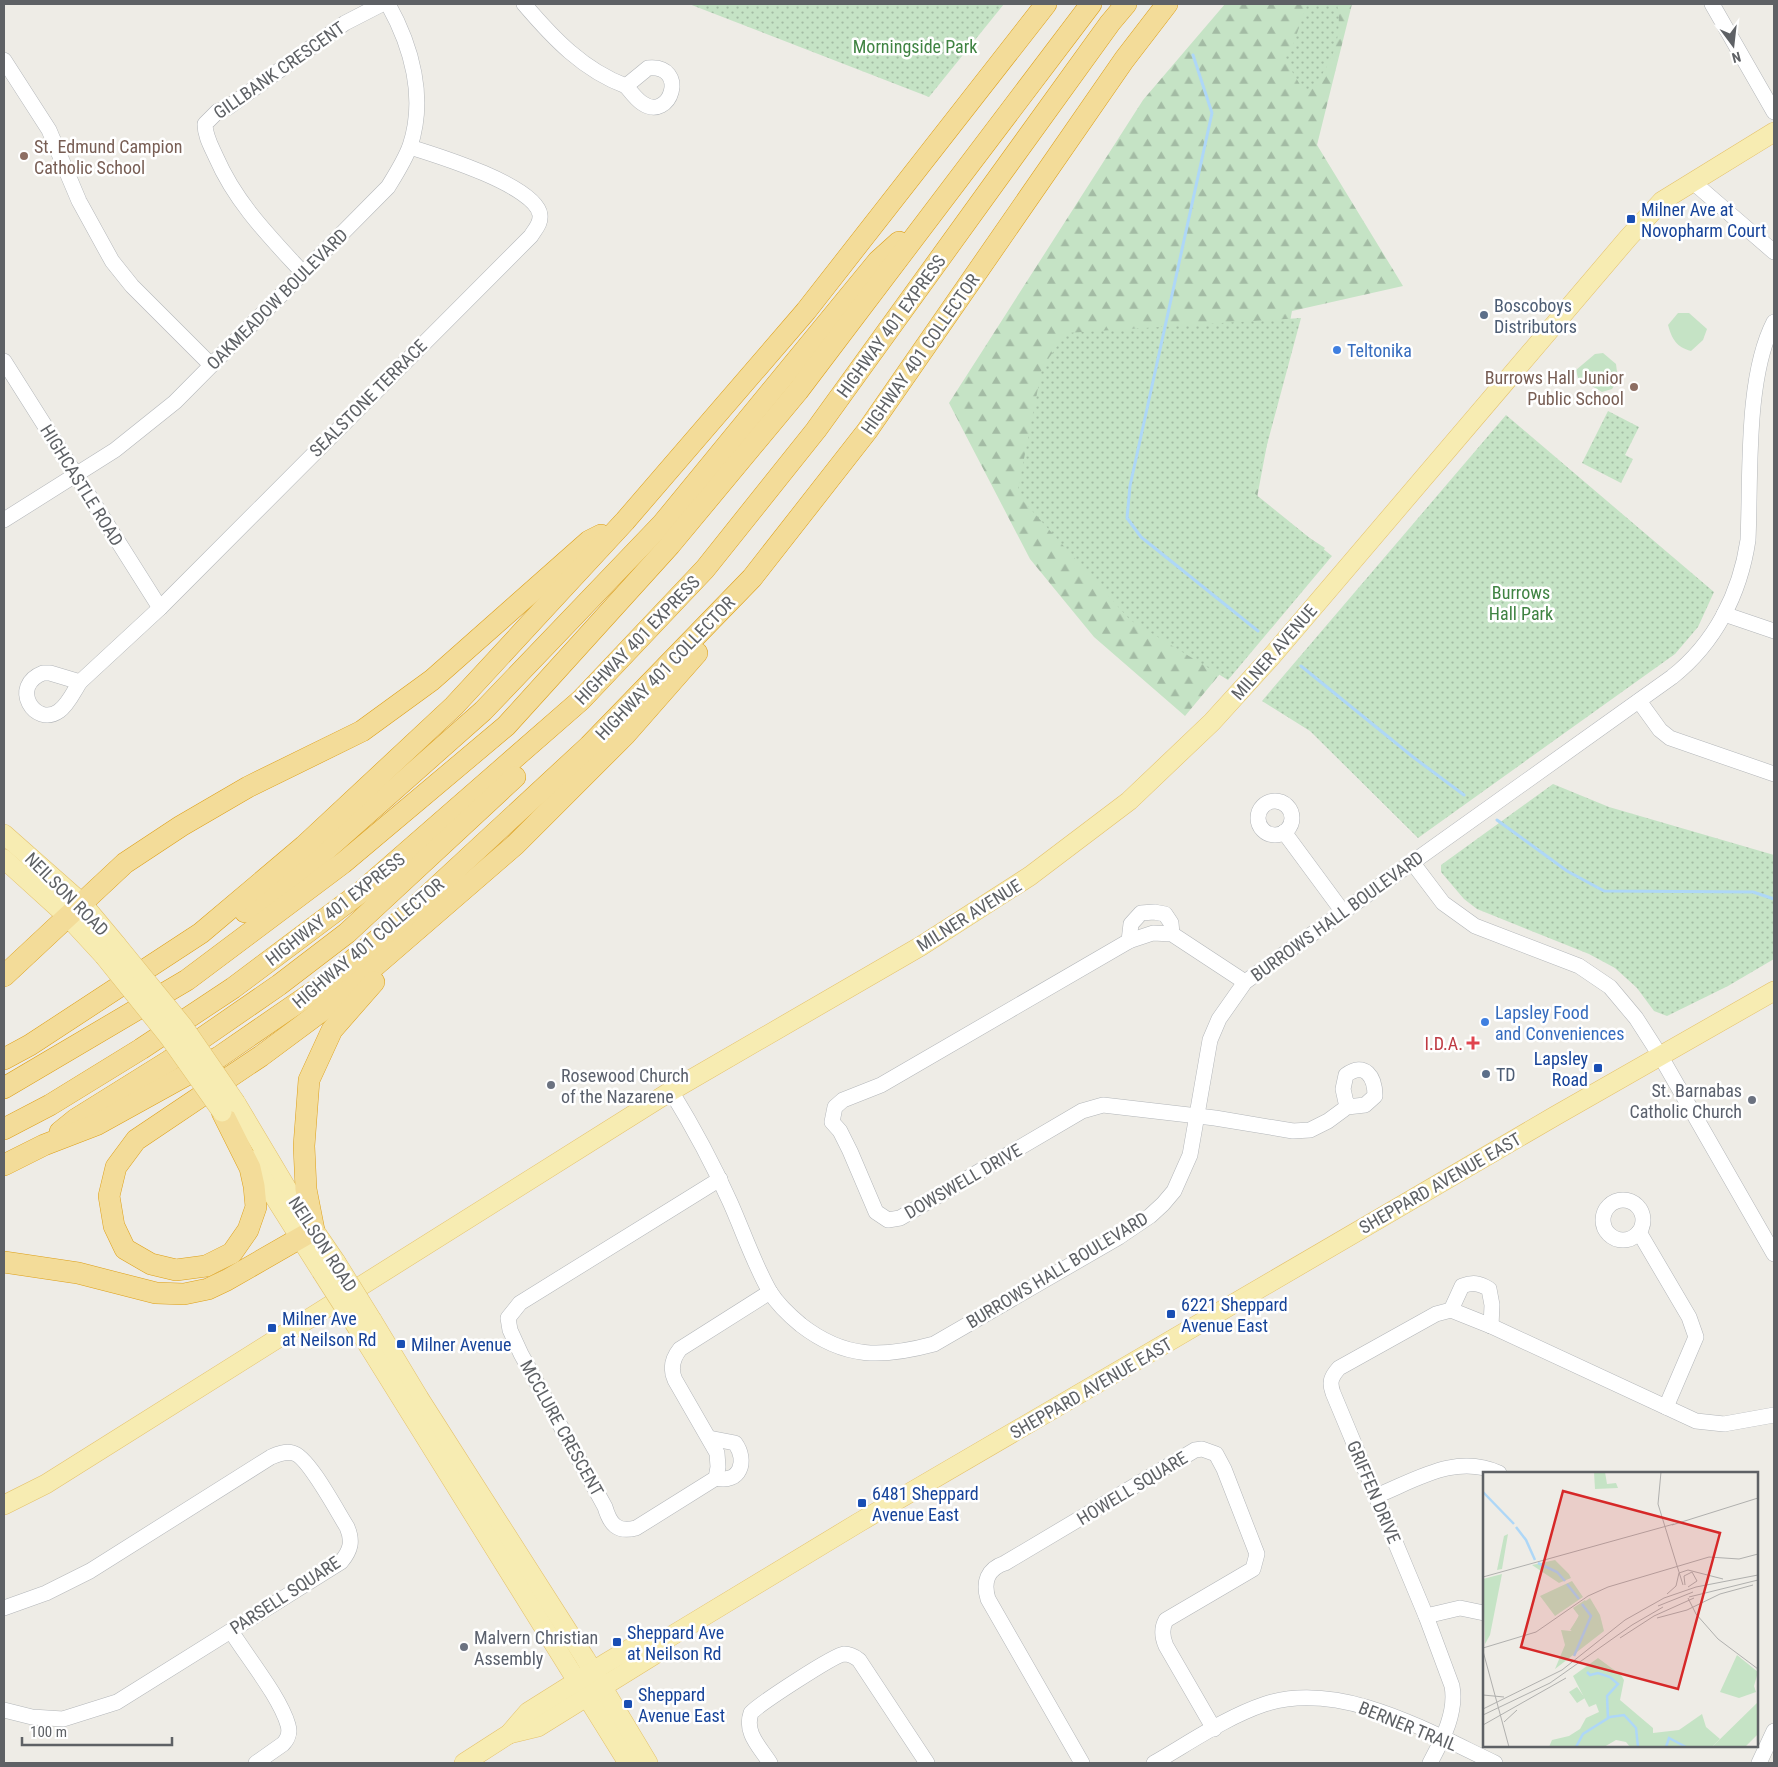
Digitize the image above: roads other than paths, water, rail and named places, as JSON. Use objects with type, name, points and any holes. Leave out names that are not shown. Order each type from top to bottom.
[{"type":"highway","points":[[4,1059],[30,1045],[201,933],[304,846],[454,706],[527,630],[625,521],[806,311],[1046,4]]},
{"type":"highway","name":"HIGHWAY 401 EXPRESS","points":[[4,1088],[187,980],[343,863],[506,726],[682,530],[798,391],[1092,4]]},
{"type":"highway","name":"HIGHWAY 401 EXPRESS","points":[[4,1129],[50,1104],[141,1049],[240,982],[361,892],[581,700],[705,569],[816,430],[1110,23],[1126,4]]},
{"type":"highway","name":"HIGHWAY 401 COLLECTOR","points":[[4,1165],[44,1145],[96,1125],[219,1057],[319,988],[400,921],[589,746],[752,578],[867,431],[1124,60],[1167,4]]},
{"type":"highway","points":[[201,933],[246,912],[316,858],[482,710],[663,523],[878,261],[932,214]]},
{"type":"highway","points":[[4,976],[125,863],[181,826],[248,787],[362,731],[432,680],[589,541],[625,521]]},
{"type":"highway","points":[[229,1107],[250,1168],[256,1207],[248,1230],[232,1253],[206,1266],[176,1270],[151,1264],[125,1249],[114,1226],[109,1196],[116,1167],[136,1140],[260,1056],[331,1004],[515,846],[625,735],[726,622],[752,578]]},
{"type":"highway","points":[[44,1145],[76,1119],[177,1056],[279,985],[347,933],[522,771],[581,700]]},
{"type":"highway","points":[[4,1262],[78,1273],[156,1293],[184,1294],[208,1289],[306,1234],[304,1146],[309,1080],[332,1030],[369,987],[503,867],[515,846]]},
{"type":"main road","name":"MILNER AVENUE","points":[[4,1505],[46,1484],[671,1091],[921,946],[1030,876],[1129,801],[1212,722],[1272,657],[1628,238],[1662,201],[1774,132]]},
{"type":"main road","name":"NEILSON ROAD","points":[[4,834],[75,910],[110,951],[183,1026],[229,1107],[306,1234],[365,1324],[419,1398],[507,1553],[589,1689],[628,1763]]},
{"type":"main road","name":"NEILSON ROAD","points":[[4,858],[75,910]]},
{"type":"main road","name":"SHEPPARD AVENUE EAST","points":[[464,1763],[509,1734],[538,1727],[589,1689],[654,1655],[668,1638],[858,1523],[1555,1116],[1774,991]]},
{"type":"main road","name":"NEILSON ROAD","points":[[507,1553],[594,1672],[589,1689]]},
{"type":"main road","name":"SHEPPARD AVENUE EAST","points":[[594,1672],[646,1638],[668,1638]]},
{"type":"main road","name":"NEILSON ROAD","points":[[589,1689],[648,1763]]},
{"type":"street","name":"GILLBANK CRESCENT","points":[[303,273],[237,198],[212,148],[205,124],[211,116],[227,108],[345,23],[382,4]]},
{"type":"street","name":"OAKMEADOW BOULEVARD","points":[[4,520],[115,450],[150,423],[211,365],[388,187],[410,147],[417,111],[414,73],[403,34],[388,4]]},
{"type":"street","points":[[524,4],[547,31],[592,71],[626,86]]},
{"type":"street","points":[[1712,4],[1774,112]]},
{"type":"street","points":[[4,60],[49,130],[79,201],[112,261],[132,286],[211,365]]},
{"type":"street","name":"SEALSTONE TERRACE","points":[[80,682],[160,608],[531,236],[539,225],[540,216],[536,204],[522,193],[480,171],[410,147]]},
{"type":"street","points":[[1693,182],[1774,252]]},
{"type":"street","name":"BURROWS HALL BOULEVARD","points":[[671,1091],[720,1179],[770,1292],[786,1313],[828,1343],[873,1354],[902,1352],[934,1344],[1119,1237],[1150,1216],[1174,1190],[1190,1155],[1210,1040],[1219,1019],[1246,982],[1686,666],[1724,614],[1741,577],[1748,540],[1754,399],[1763,344],[1774,322]]},
{"type":"street","name":"HIGHCASTLE ROAD","points":[[4,361],[160,608]]},
{"type":"street","points":[[1724,614],[1774,632]]},
{"type":"street","points":[[1639,701],[1660,730],[1670,738],[1774,774]]},
{"type":"street","points":[[1284,832],[1343,912]]},
{"type":"street","points":[[1412,862],[1443,903],[1475,926],[1579,966],[1610,987],[1636,1018],[1661,1057],[1774,1254]]},
{"type":"street","points":[[1129,941],[1131,924],[1141,913],[1154,912],[1165,914],[1171,923],[1172,934],[1246,982]]},
{"type":"street","name":"DOWSWELL DRIVE","points":[[1172,934],[1153,933],[1129,941],[881,1085],[844,1100],[835,1107],[832,1122],[840,1131],[850,1151],[876,1212],[888,1220],[900,1218],[1082,1111],[1102,1105],[1197,1115],[1301,1130],[1310,1130],[1321,1125],[1347,1107]]},
{"type":"street","name":"MCCLURE CRESCENT","points":[[709,1438],[734,1443],[740,1450],[740,1470],[736,1476],[724,1480],[716,1478],[636,1528],[625,1530],[615,1527],[609,1522],[605,1507],[521,1354],[508,1323],[510,1313],[520,1303],[720,1179]]},
{"type":"street","points":[[1639,1232],[1689,1317],[1696,1337],[1666,1407]]},
{"type":"street","points":[[1491,1326],[1492,1305],[1489,1289],[1481,1284],[1472,1283],[1462,1286],[1451,1310],[1491,1326],[1666,1407],[1709,1424],[1743,1422],[1774,1414]]},
{"type":"street","points":[[716,1478],[718,1467],[717,1452],[672,1373],[674,1357],[688,1344],[770,1292]]},
{"type":"street","name":"GRIFFEN DRIVE","points":[[1430,1763],[1442,1738],[1454,1696],[1448,1674],[1426,1616],[1330,1384],[1332,1375],[1339,1368],[1423,1321],[1451,1310]]},
{"type":"street","name":"HOWELL SQUARE","points":[[1082,1763],[988,1599],[987,1577],[995,1566],[1004,1563],[1202,1448],[1216,1454],[1224,1469],[1257,1554],[1252,1569],[1247,1573],[1166,1620],[1163,1626],[1163,1638],[1166,1646],[1214,1729]]},
{"type":"street","name":"PARSELL SQUARE","points":[[4,1608],[46,1593],[90,1571],[271,1457],[282,1453],[294,1453],[304,1461],[347,1527],[351,1537],[350,1547],[341,1562],[117,1702],[63,1719],[32,1717],[4,1710]]},
{"type":"street","points":[[1376,1496],[1444,1468],[1462,1464],[1478,1466],[1495,1472]]},
{"type":"street","points":[[1426,1616],[1460,1608],[1483,1613]]},
{"type":"street","points":[[231,1631],[281,1708],[288,1727],[287,1740],[256,1763]]},
{"type":"street","points":[[770,1763],[749,1732],[747,1724],[751,1712],[829,1661],[845,1654],[853,1655],[858,1660],[927,1763]]},
{"type":"street","name":"BERNER TRAIL","points":[[1154,1763],[1214,1729],[1266,1704],[1294,1698],[1324,1697],[1365,1706],[1442,1738],[1495,1763]]},
{"type":"street","points":[[1759,1763],[1774,1731]]},
{"type":"waterway","points":[[1193,55],[1212,113],[1130,486],[1127,518],[1141,537],[1258,631]]},
{"type":"waterway","points":[[1301,666],[1413,757],[1464,795]]},
{"type":"waterway","points":[[1497,820],[1567,871],[1604,891],[1753,892],[1774,899]]},
{"type":"place","name":"St. Edmund Campion Catholic School","points":[[24,156]]},
{"type":"place","name":"Milner Ave at Novopharm Court","points":[[1631,219]]},
{"type":"place","name":"Boscoboys Distributors","points":[[1484,315]]},
{"type":"place","name":"Teltonika","points":[[1337,350]]},
{"type":"place","name":"Burrows Hall Junior Public School","points":[[1634,387]]},
{"type":"place","name":"Lapsley Food and Conveniences","points":[[1485,1022]]},
{"type":"place","name":"I.D.A.","points":[[1473,1043]]},
{"type":"place","name":"Lapsley Road","points":[[1598,1068]]},
{"type":"place","name":"TD","points":[[1486,1074]]},
{"type":"place","name":"Rosewood Church of the Nazarene","points":[[551,1085]]},
{"type":"place","name":"St. Barnabas Catholic Church","points":[[1752,1100]]},
{"type":"place","name":"6221 Sheppard Avenue East","points":[[1171,1314]]},
{"type":"place","name":"Milner Ave at Neilson Rd","points":[[272,1328]]},
{"type":"place","name":"Milner Avenue","points":[[401,1344]]},
{"type":"place","name":"6481 Sheppard Avenue East","points":[[862,1503]]},
{"type":"place","name":"Sheppard Ave at Neilson Rd","points":[[617,1642]]},
{"type":"place","name":"Malvern Christian Assembly","points":[[464,1647]]},
{"type":"place","name":"Sheppard Avenue East","points":[[628,1704]]},
{"type":"park label","name":"Morningside Park","points":[[915,46]]},
{"type":"park label","name":"Burrows Hall Park","points":[[1521,602]]}]
